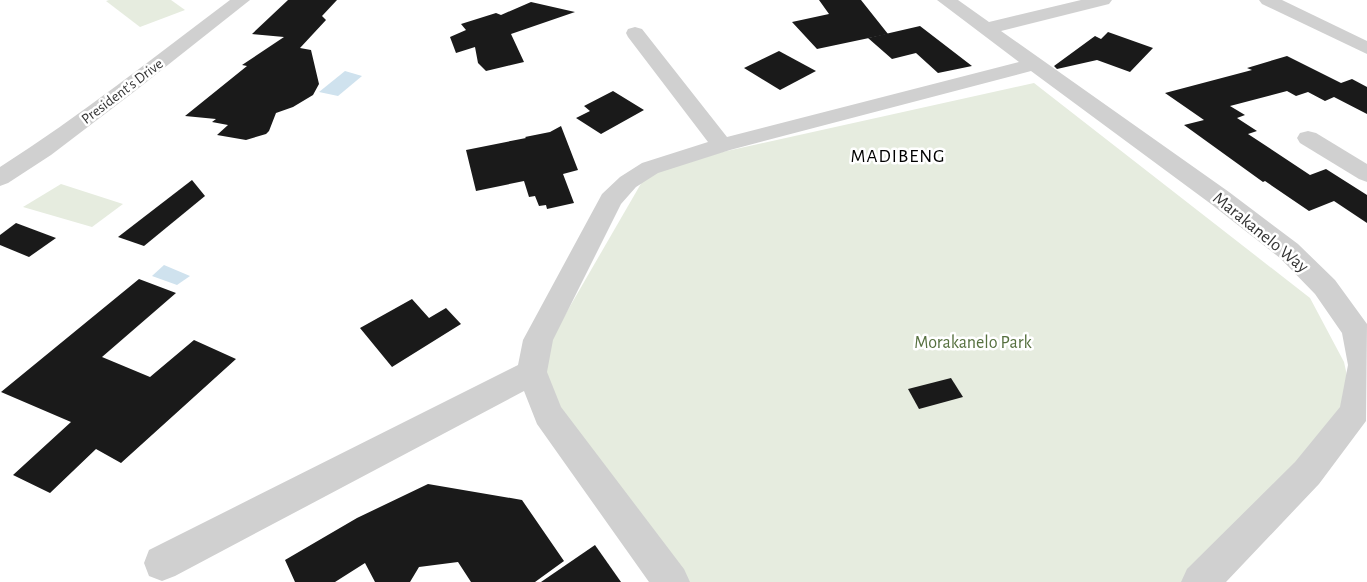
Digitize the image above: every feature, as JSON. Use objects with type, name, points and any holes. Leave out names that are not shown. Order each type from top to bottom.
[{"type":"street","name":"President's Drive","points":[[0,178],[43,150],[121,93],[241,0]]},
{"type":"street","name":"Marakanelo Way","points":[[946,0],[1220,198],[1289,251],[1325,287],[1356,330],[1363,347],[1355,412],[1307,473],[1200,582]]},
{"type":"street","points":[[985,29],[1103,0]]},
{"type":"street","points":[[1268,0],[1367,48]]},
{"type":"street","points":[[635,33],[722,145]]},
{"type":"street","points":[[671,582],[548,414],[532,372],[538,340],[611,200],[628,182],[650,168],[722,145],[1034,64]]},
{"type":"street","points":[[1308,138],[1367,174]]},
{"type":"street","points":[[162,563],[532,372]]},
{"type":"green space","points":[[171,0],[185,10],[140,27],[106,1]]},
{"type":"green space","name":"Morakanelo Park","points":[[1034,83],[1310,298],[1344,362],[1355,412],[1192,582],[681,582],[532,372],[650,168]]},
{"type":"green space","points":[[61,184],[123,204],[92,227],[23,207]]},
{"type":"water","points":[[345,71],[362,76],[338,96],[319,92]]},
{"type":"water","points":[[164,265],[190,276],[177,285],[152,276]]},
{"type":"building","points":[[288,0],[337,0],[322,16],[326,20],[300,48],[311,50],[319,84],[313,95],[293,107],[276,113],[266,134],[246,140],[217,135],[228,125],[212,122],[216,119],[185,116],[247,66],[242,65],[284,37],[252,34]]},
{"type":"building","points":[[819,0],[861,0],[888,34],[817,49],[792,22],[829,14]]},
{"type":"building","points":[[531,2],[575,12],[511,34],[524,62],[486,71],[478,63],[475,47],[456,53],[450,37],[466,30],[461,24],[496,13],[501,15]]},
{"type":"building","points":[[920,26],[972,66],[938,73],[916,53],[892,59],[868,38]]},
{"type":"building","points":[[1108,32],[1153,48],[1130,72],[1097,60],[1057,69],[1054,66],[1095,36],[1101,39]]},
{"type":"building","points":[[779,51],[816,71],[780,90],[744,68]]},
{"type":"building","points":[[1287,56],[1341,83],[1352,79],[1367,87],[1367,114],[1334,97],[1325,101],[1308,92],[1296,96],[1287,91],[1230,106],[1245,115],[1237,118],[1257,131],[1248,134],[1310,175],[1326,169],[1367,195],[1367,223],[1334,201],[1309,211],[1265,181],[1263,182],[1184,125],[1204,120],[1165,93],[1252,70],[1247,68]]},
{"type":"building","points":[[613,91],[644,110],[601,134],[576,118],[590,111],[584,106]]},
{"type":"building","points":[[561,126],[578,170],[563,174],[574,203],[547,209],[546,205],[539,206],[535,196],[529,197],[524,181],[476,191],[466,150],[550,132]]},
{"type":"building","points":[[192,180],[205,196],[144,246],[118,237]]},
{"type":"building","points":[[16,223],[56,238],[29,257],[0,245],[0,235]]},
{"type":"building","points":[[139,279],[176,293],[102,357],[150,377],[194,340],[236,359],[121,463],[96,449],[50,493],[13,475],[71,422],[1,392]]},
{"type":"building","points":[[412,299],[429,318],[446,308],[461,324],[392,367],[360,328]]},
{"type":"building","points":[[951,378],[963,397],[919,409],[908,389]]},
{"type":"building","points":[[428,484],[522,500],[564,561],[535,582],[471,582],[458,562],[419,567],[410,582],[375,582],[365,563],[335,582],[295,582],[285,560],[357,518]]},
{"type":"building","points":[[595,545],[621,582],[541,582]]},
{"type":"district","name":"MADIBENG","points":[[898,155]]}]
